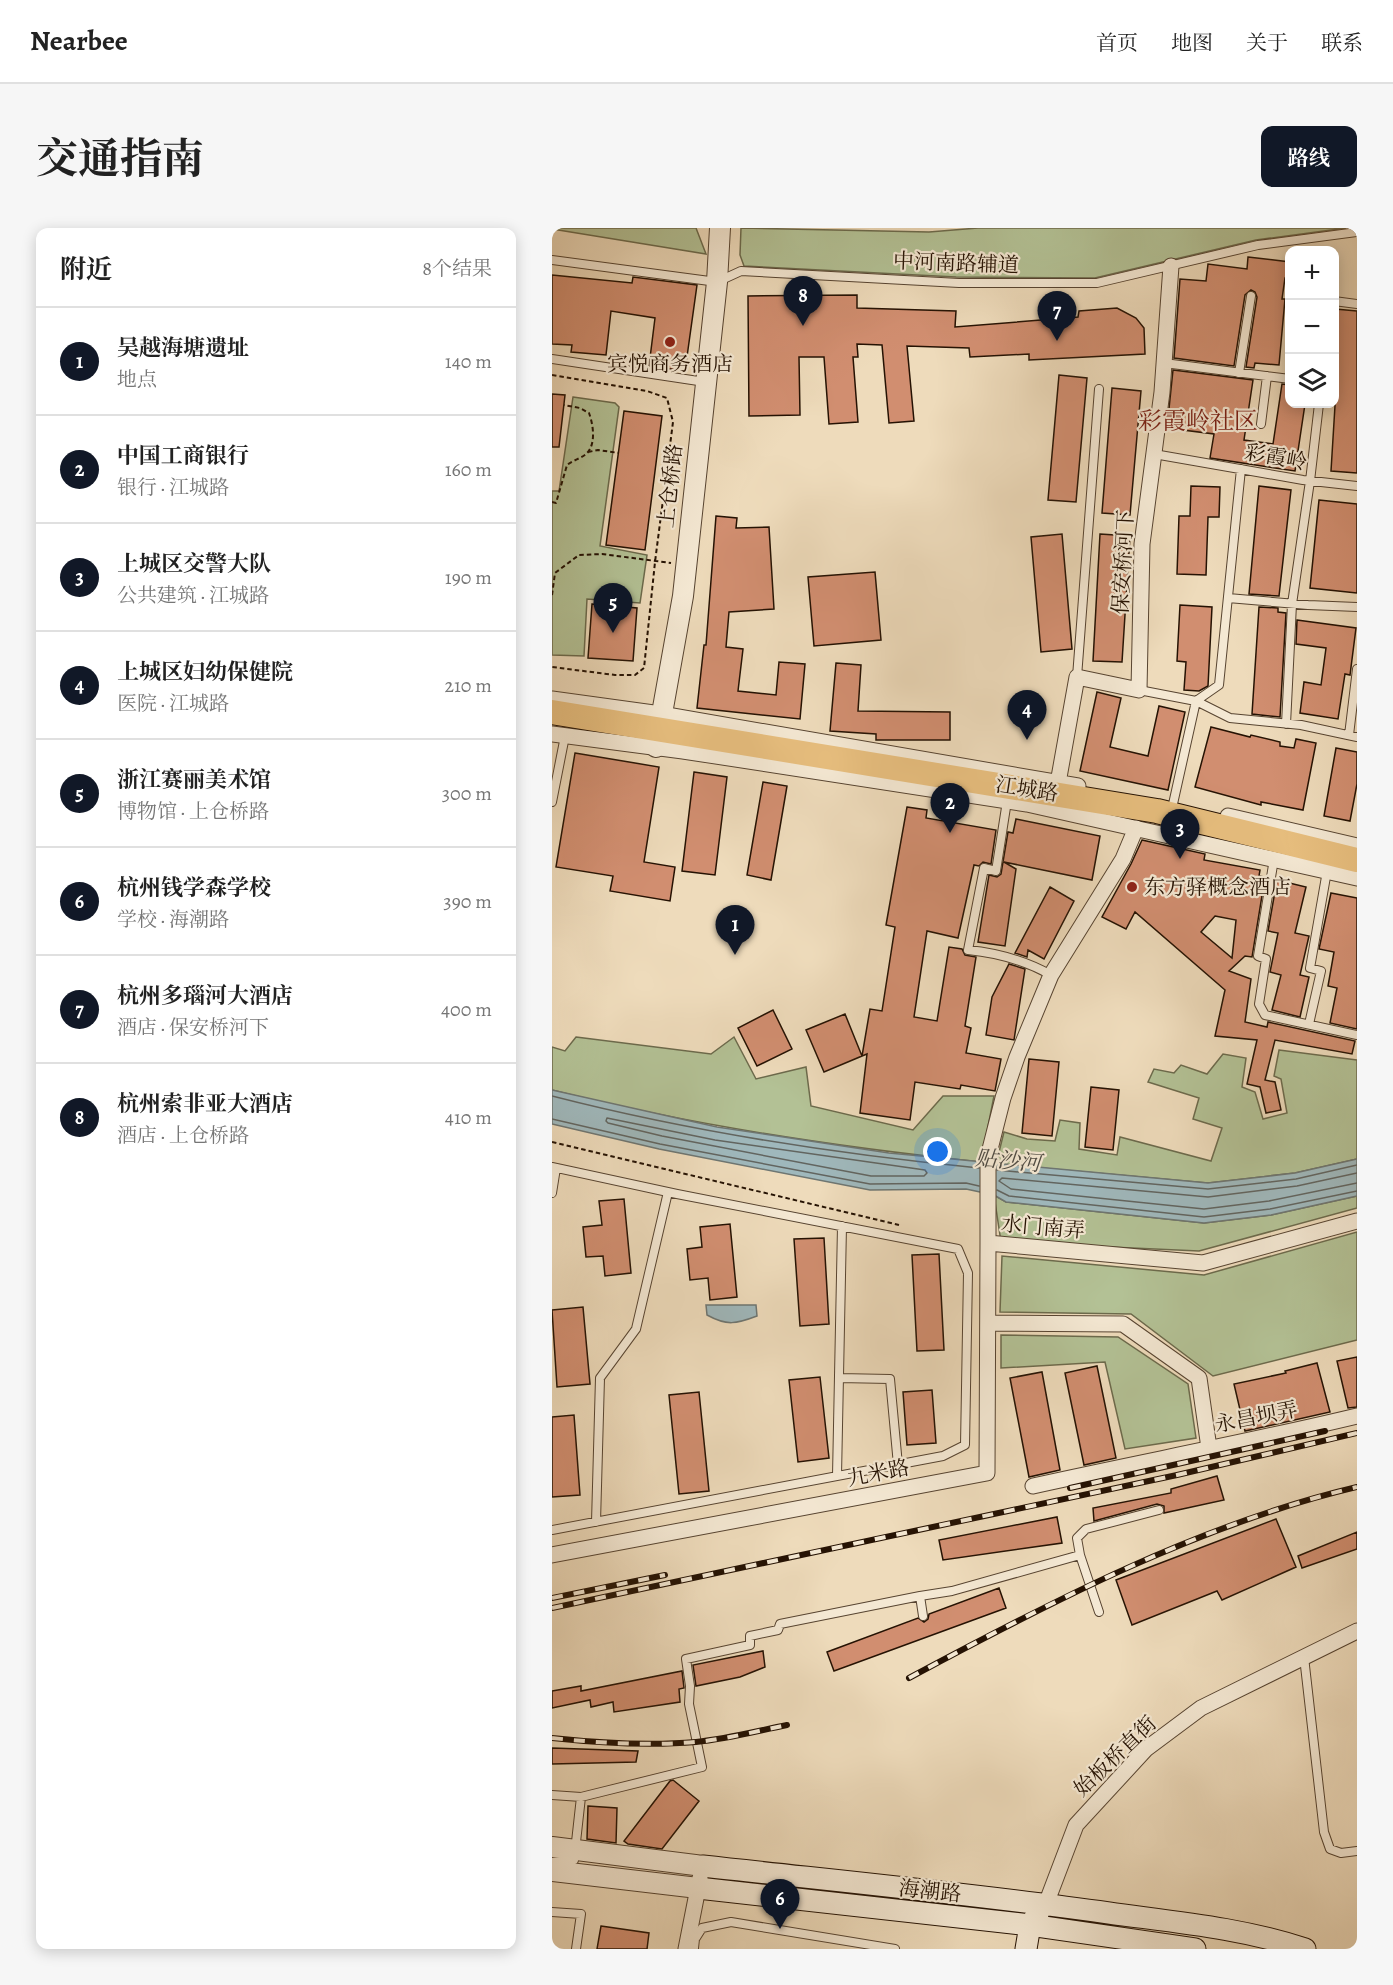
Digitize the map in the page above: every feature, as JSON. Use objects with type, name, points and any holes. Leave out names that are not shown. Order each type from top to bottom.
[{"type":"main road","name":"江城路","points":[[552,712],[1157,811],[1357,860]]},
{"type":"main road","name":"海潮路","points":[[703,1866],[1046,1904],[1274,1938],[1305,1949]]},
{"type":"main road","name":"海潮路","points":[[698,1888],[1030,1925],[1049,1939],[1195,1949]]},
{"type":"main road","points":[[1026,1949],[1030,1925],[1046,1904]]},
{"type":"main road","points":[[1046,1904],[1049,1939]]},
{"type":"street","name":"上仓桥路","points":[[659,730],[686,565],[717,282],[720,228]]},
{"type":"street","name":"保安桥河下","points":[[1140,690],[1142,544],[1164,363],[1171,266]]},
{"type":"street","points":[[1058,783],[1077,677],[1140,690]]},
{"type":"street","name":"江城路","points":[[552,699],[659,730],[1136,828],[1357,878]]},
{"type":"street","name":"江城路","points":[[558,735],[659,730],[1058,783],[1173,804],[1357,846]]},
{"type":"street","name":"水门南弄","points":[[1136,828],[1123,860],[1052,975],[1010,1078],[988,1157],[988,1244],[1203,1263],[1357,1221]]},
{"type":"street","name":"九米路","points":[[552,1555],[987,1473],[988,1244]]},
{"type":"street","name":"永昌坝弄","points":[[988,1323],[1123,1324],[1199,1378],[1209,1448],[1269,1437],[1357,1416]]},
{"type":"street","points":[[1033,1486],[1209,1448]]},
{"type":"street","name":"始板桥直街","points":[[1046,1904],[1076,1825],[1146,1749],[1201,1708],[1357,1631]]},
{"type":"street","name":"海潮路","points":[[552,1847],[703,1866]]},
{"type":"street","points":[[686,1949],[703,1866]]},
{"type":"street","name":"海潮路","points":[[552,1871],[698,1888]]},
{"type":"lane","name":"中河南路辅道","points":[[552,260],[717,282],[741,271],[960,283],[1097,283],[1258,245],[1357,232]]},
{"type":"lane","points":[[1239,373],[1251,296]]},
{"type":"lane","points":[[1339,302],[1357,304]]},
{"type":"lane","points":[[552,359],[705,382]]},
{"type":"lane","points":[[1164,363],[1285,378]]},
{"type":"lane","points":[[1261,424],[1267,376]]},
{"type":"lane","points":[[1077,677],[1099,389]]},
{"type":"lane","points":[[1286,724],[1292,604],[1319,408]]},
{"type":"lane","name":"彩霞岭","points":[[1154,454],[1310,481],[1357,486]]},
{"type":"lane","points":[[1173,804],[1196,701],[1219,685],[1240,469]]},
{"type":"lane","points":[[1228,598],[1357,607]]},
{"type":"lane","points":[[1140,690],[1196,701],[1230,718],[1286,724],[1353,736],[1357,669]]},
{"type":"lane","points":[[552,802],[558,735]]},
{"type":"lane","points":[[1007,801],[996,871],[984,868],[968,950],[995,952],[1026,962],[1052,975]]},
{"type":"lane","points":[[1274,859],[1258,956],[1266,959],[1259,1004],[1265,1015],[1357,1035]]},
{"type":"lane","points":[[1309,1024],[1321,971],[1310,968],[1327,871]]},
{"type":"lane","points":[[552,1193],[554,1167],[668,1192],[958,1249],[968,1273],[965,1444],[943,1456],[552,1530]]},
{"type":"lane","points":[[596,1522],[600,1378],[636,1329],[668,1192]]},
{"type":"lane","points":[[837,1476],[842,1226]]},
{"type":"lane","points":[[839,1378],[890,1379],[898,1465]]},
{"type":"lane","points":[[1099,1612],[1080,1555],[1077,1538],[1086,1529],[1159,1510]]},
{"type":"lane","points":[[552,1795],[581,1797],[702,1767],[689,1704],[690,1686],[686,1659],[750,1646],[750,1636],[778,1630],[780,1624],[952,1591],[1080,1555]]},
{"type":"lane","points":[[920,1596],[924,1616]]},
{"type":"lane","points":[[1304,1656],[1324,1832],[1330,1849],[1341,1853],[1357,1851]]},
{"type":"lane","points":[[552,1862],[574,1860],[581,1797]]},
{"type":"lane","points":[[552,1912],[581,1914],[576,1949]]},
{"type":"lane","points":[[694,1949],[695,1939],[702,1928],[731,1922],[895,1949]]},
{"type":"path","points":[[552,375],[647,391],[667,398],[673,422],[654,562],[644,668],[635,675],[615,675],[552,667]]},
{"type":"path","points":[[564,405],[580,408],[590,413],[593,430],[588,452]]},
{"type":"path","points":[[552,502],[556,502],[567,465],[588,452],[598,450],[619,453]]},
{"type":"path","points":[[552,595],[555,573],[579,555],[602,554],[686,565]]},
{"type":"path","points":[[552,1142],[902,1226]]},
{"type":"green space","points":[[696,228],[706,254],[552,229]]},
{"type":"green space","points":[[741,228],[929,232],[978,228],[1346,228],[1256,240],[1095,278],[956,277],[744,266],[740,255]]},
{"type":"green space","points":[[573,397],[615,403],[619,407],[600,546],[647,555],[640,603],[587,599],[584,656],[552,655],[552,491],[559,491]]},
{"type":"green space","points":[[576,1037],[711,1054],[734,1037],[756,1079],[806,1067],[811,1106],[913,1130],[943,1096],[994,1096],[981,1162],[765,1134],[658,1114],[552,1090],[552,1047],[565,1051]]},
{"type":"green space","points":[[1279,1050],[1357,1060],[1357,1159],[1295,1173],[1208,1183],[996,1164],[1004,1132],[1027,1139],[1055,1141],[1060,1120],[1080,1123],[1079,1149],[1117,1155],[1120,1137],[1211,1161],[1222,1128],[1193,1119],[1199,1098],[1148,1082],[1154,1069],[1174,1073],[1181,1065],[1207,1074],[1223,1054],[1246,1058],[1242,1087],[1255,1092],[1263,1119],[1287,1113],[1281,1079],[1274,1076]]},
{"type":"green space","points":[[994,1195],[1006,1202],[1204,1223],[1271,1215],[1357,1196],[1357,1208],[1199,1251],[1001,1242]]},
{"type":"green space","points":[[1357,1232],[1357,1340],[1213,1376],[1131,1314],[1000,1312],[1002,1256],[1204,1275]]},
{"type":"green space","points":[[1001,1335],[1118,1337],[1188,1384],[1196,1438],[1125,1449],[1105,1362],[1001,1368]]},
{"type":"water","points":[[552,1090],[717,1127],[889,1153],[1208,1183],[1295,1173],[1357,1159],[1357,1196],[1271,1215],[1204,1223],[1006,1202],[994,1195],[966,1189],[870,1190],[659,1149],[552,1124]]},
{"type":"water","points":[[706,1305],[756,1305],[757,1316],[737,1322],[720,1321],[707,1315]]},
{"type":"building","points":[[1248,257],[1285,261],[1282,299],[1285,299],[1279,365],[1255,363],[1254,368],[1246,367],[1257,297],[1251,290],[1245,295],[1234,366],[1174,358],[1180,279],[1206,281],[1208,264],[1247,269]]},
{"type":"building","points":[[552,275],[632,283],[633,277],[697,285],[685,371],[649,366],[655,318],[611,311],[606,355],[571,352],[572,345],[552,344]]},
{"type":"building","points":[[857,295],[857,308],[956,311],[955,327],[1078,317],[1079,311],[1117,308],[1136,318],[1144,328],[1145,354],[1029,360],[1029,354],[970,357],[969,348],[907,346],[914,421],[889,423],[882,345],[857,344],[858,357],[853,357],[858,422],[829,424],[824,357],[799,357],[800,415],[749,416],[748,296]]},
{"type":"building","points":[[1339,309],[1357,311],[1357,473],[1331,471],[1335,408],[1339,408]]},
{"type":"building","points":[[1173,370],[1253,380],[1244,440],[1273,444],[1282,384],[1285,384],[1285,408],[1304,408],[1295,471],[1210,458],[1214,434],[1167,428]]},
{"type":"building","points":[[1059,375],[1087,378],[1076,502],[1048,500]]},
{"type":"building","points":[[1112,388],[1141,391],[1130,515],[1102,513]]},
{"type":"building","points":[[552,394],[565,395],[559,447],[552,447]]},
{"type":"building","points":[[624,411],[662,416],[645,550],[606,545]]},
{"type":"building","points":[[1191,486],[1220,487],[1219,517],[1208,517],[1206,575],[1177,574],[1179,516],[1190,516]]},
{"type":"building","points":[[1259,486],[1291,490],[1279,596],[1249,594]]},
{"type":"building","points":[[1319,500],[1357,504],[1357,593],[1310,588]]},
{"type":"building","points":[[716,516],[737,518],[736,528],[769,527],[774,609],[729,612],[726,647],[743,649],[738,691],[776,695],[779,662],[805,664],[800,719],[697,708],[704,645],[706,645]]},
{"type":"building","points":[[1062,534],[1072,649],[1041,652],[1031,537]]},
{"type":"building","points":[[1100,534],[1130,536],[1122,662],[1093,661]]},
{"type":"building","points":[[875,572],[881,640],[814,646],[808,577]]},
{"type":"building","points":[[592,604],[637,608],[633,661],[588,658]]},
{"type":"building","points":[[1180,605],[1212,607],[1208,686],[1199,691],[1184,690],[1186,662],[1177,661]]},
{"type":"building","points":[[1259,607],[1278,608],[1278,612],[1286,613],[1280,717],[1252,714]]},
{"type":"building","points":[[1297,620],[1356,628],[1350,675],[1345,674],[1338,719],[1300,713],[1304,682],[1321,685],[1326,648],[1296,644]]},
{"type":"building","points":[[836,663],[861,665],[858,711],[950,712],[950,740],[876,740],[876,734],[830,731]]},
{"type":"building","points":[[1097,692],[1121,698],[1110,747],[1148,756],[1159,706],[1185,712],[1168,790],[1080,771]]},
{"type":"building","points":[[1211,727],[1280,742],[1280,746],[1294,748],[1296,739],[1316,743],[1303,810],[1261,802],[1261,805],[1195,787]]},
{"type":"building","points":[[1336,748],[1357,752],[1357,784],[1350,821],[1324,816]]},
{"type":"building","points":[[575,753],[659,767],[644,862],[675,867],[670,901],[610,891],[613,876],[556,867]]},
{"type":"building","points":[[694,772],[727,777],[715,875],[682,871]]},
{"type":"building","points":[[763,782],[787,786],[771,880],[747,875]]},
{"type":"building","points":[[907,807],[927,810],[926,818],[996,830],[991,864],[983,862],[979,866],[974,865],[958,938],[927,931],[914,1017],[937,1021],[949,947],[962,949],[965,955],[976,957],[965,1026],[971,1028],[966,1053],[1001,1059],[995,1091],[961,1085],[960,1089],[915,1082],[910,1120],[860,1113],[867,1054],[862,1056],[870,1009],[882,1011],[895,927],[886,925]]},
{"type":"building","points":[[1016,819],[1100,836],[1092,880],[1004,862],[1016,869],[1005,946],[978,942],[989,875],[997,877],[1001,874],[1008,832],[1013,833]]},
{"type":"building","points":[[1142,840],[1205,854],[1204,860],[1260,870],[1259,876],[1265,877],[1252,957],[1245,956],[1229,971],[1251,979],[1245,1022],[1267,1027],[1268,1022],[1355,1041],[1352,1054],[1275,1040],[1265,1080],[1275,1082],[1281,1110],[1266,1113],[1260,1087],[1247,1084],[1257,1040],[1215,1036],[1225,990],[1135,912],[1126,929],[1102,917]],"holes":[[[1215,916],[1236,920],[1232,958],[1201,932]]]},
{"type":"building","points":[[1277,880],[1306,887],[1295,933],[1309,936],[1300,975],[1309,977],[1300,1017],[1272,1010],[1281,975],[1270,972],[1278,933],[1268,931]]},
{"type":"building","points":[[1050,887],[1074,901],[1044,959],[1028,950],[1027,957],[1015,953]]},
{"type":"building","points":[[1331,893],[1357,898],[1357,1029],[1330,1023],[1337,988],[1328,986],[1334,952],[1319,949]]},
{"type":"building","points":[[1009,964],[1025,969],[1014,1040],[986,1035],[992,997]]},
{"type":"building","points":[[773,1010],[792,1049],[757,1066],[738,1028]]},
{"type":"building","points":[[845,1014],[862,1056],[824,1072],[806,1030]]},
{"type":"building","points":[[1029,1059],[1059,1062],[1052,1136],[1022,1133]]},
{"type":"building","points":[[1091,1087],[1119,1090],[1113,1150],[1085,1147]]},
{"type":"building","points":[[624,1199],[631,1273],[605,1276],[603,1256],[586,1257],[583,1227],[602,1225],[599,1201]]},
{"type":"building","points":[[730,1224],[737,1297],[710,1300],[708,1278],[690,1280],[687,1249],[702,1247],[700,1227]]},
{"type":"building","points":[[824,1238],[829,1324],[800,1326],[794,1239]]},
{"type":"building","points":[[939,1254],[944,1350],[917,1351],[912,1255]]},
{"type":"building","points":[[583,1307],[590,1384],[557,1387],[552,1310]]},
{"type":"building","points":[[1357,1357],[1357,1407],[1348,1408],[1337,1361]]},
{"type":"building","points":[[1317,1363],[1330,1412],[1245,1431],[1234,1384],[1286,1373],[1285,1371]]},
{"type":"building","points":[[1097,1366],[1116,1458],[1084,1465],[1065,1373]]},
{"type":"building","points":[[1042,1372],[1060,1470],[1029,1477],[1010,1378]]},
{"type":"building","points":[[820,1377],[829,1458],[798,1462],[789,1380]]},
{"type":"building","points":[[932,1390],[936,1443],[907,1445],[903,1392]]},
{"type":"building","points":[[699,1392],[709,1491],[679,1494],[669,1395]]},
{"type":"building","points":[[574,1415],[580,1495],[552,1497],[552,1417]]},
{"type":"building","points":[[1217,1476],[1224,1500],[1164,1513],[1164,1506],[1157,1504],[1094,1521],[1093,1508],[1171,1493],[1171,1489]]},
{"type":"building","points":[[1057,1517],[1062,1543],[943,1560],[939,1540]]},
{"type":"building","points":[[1276,1519],[1296,1567],[1222,1600],[1217,1591],[1132,1625],[1116,1580]]},
{"type":"building","points":[[1357,1532],[1357,1549],[1302,1568],[1298,1556]]},
{"type":"building","points":[[999,1588],[1006,1608],[834,1671],[827,1652],[918,1618],[924,1622],[928,1619],[929,1614]]},
{"type":"building","points":[[763,1651],[765,1667],[740,1677],[696,1686],[693,1665]]},
{"type":"building","points":[[682,1671],[684,1688],[679,1689],[680,1702],[614,1712],[613,1702],[591,1707],[590,1700],[552,1708],[552,1691],[581,1686],[581,1691]]},
{"type":"building","points":[[552,1748],[638,1751],[636,1762],[552,1764]]},
{"type":"building","points":[[673,1780],[699,1801],[662,1849],[628,1844],[624,1841],[670,1781]]},
{"type":"building","points":[[588,1806],[617,1808],[616,1843],[587,1839]]},
{"type":"building","points":[[601,1926],[649,1933],[647,1949],[597,1949]]},
{"type":"railway","points":[[1070,1488],[1325,1431]]},
{"type":"railway","points":[[552,1608],[1177,1475],[1357,1433]]},
{"type":"railway","points":[[909,1678],[1017,1621],[1127,1568],[1241,1522],[1357,1487]]},
{"type":"railway","points":[[552,1598],[665,1575]]},
{"type":"railway","points":[[552,1738],[660,1744],[719,1739],[787,1725]]},
{"type":"place","name":"杭州索非亚大酒店","points":[[803,326]]},
{"type":"place","name":"杭州多瑙河大酒店","points":[[1057,341]]},
{"type":"place","name":"宾悦商务酒店","points":[[670,342]]},
{"type":"place","name":"浙江赛丽美术馆","points":[[613,633]]},
{"type":"place","name":"上城区妇幼保健院","points":[[1027,740]]},
{"type":"place","name":"中国工商银行","points":[[950,833]]},
{"type":"place","name":"上城区交警大队","points":[[1180,859]]},
{"type":"place","name":"东方驿概念酒店","points":[[1132,887]]},
{"type":"place","name":"吴越海塘遗址","points":[[735,955]]},
{"type":"place","name":"杭州钱学森学校","points":[[780,1929]]},
{"type":"district","name":"彩霞岭社区","points":[[1198,421]]},
{"type":"water label","name":"贴沙河","points":[[1008,1161]]}]
